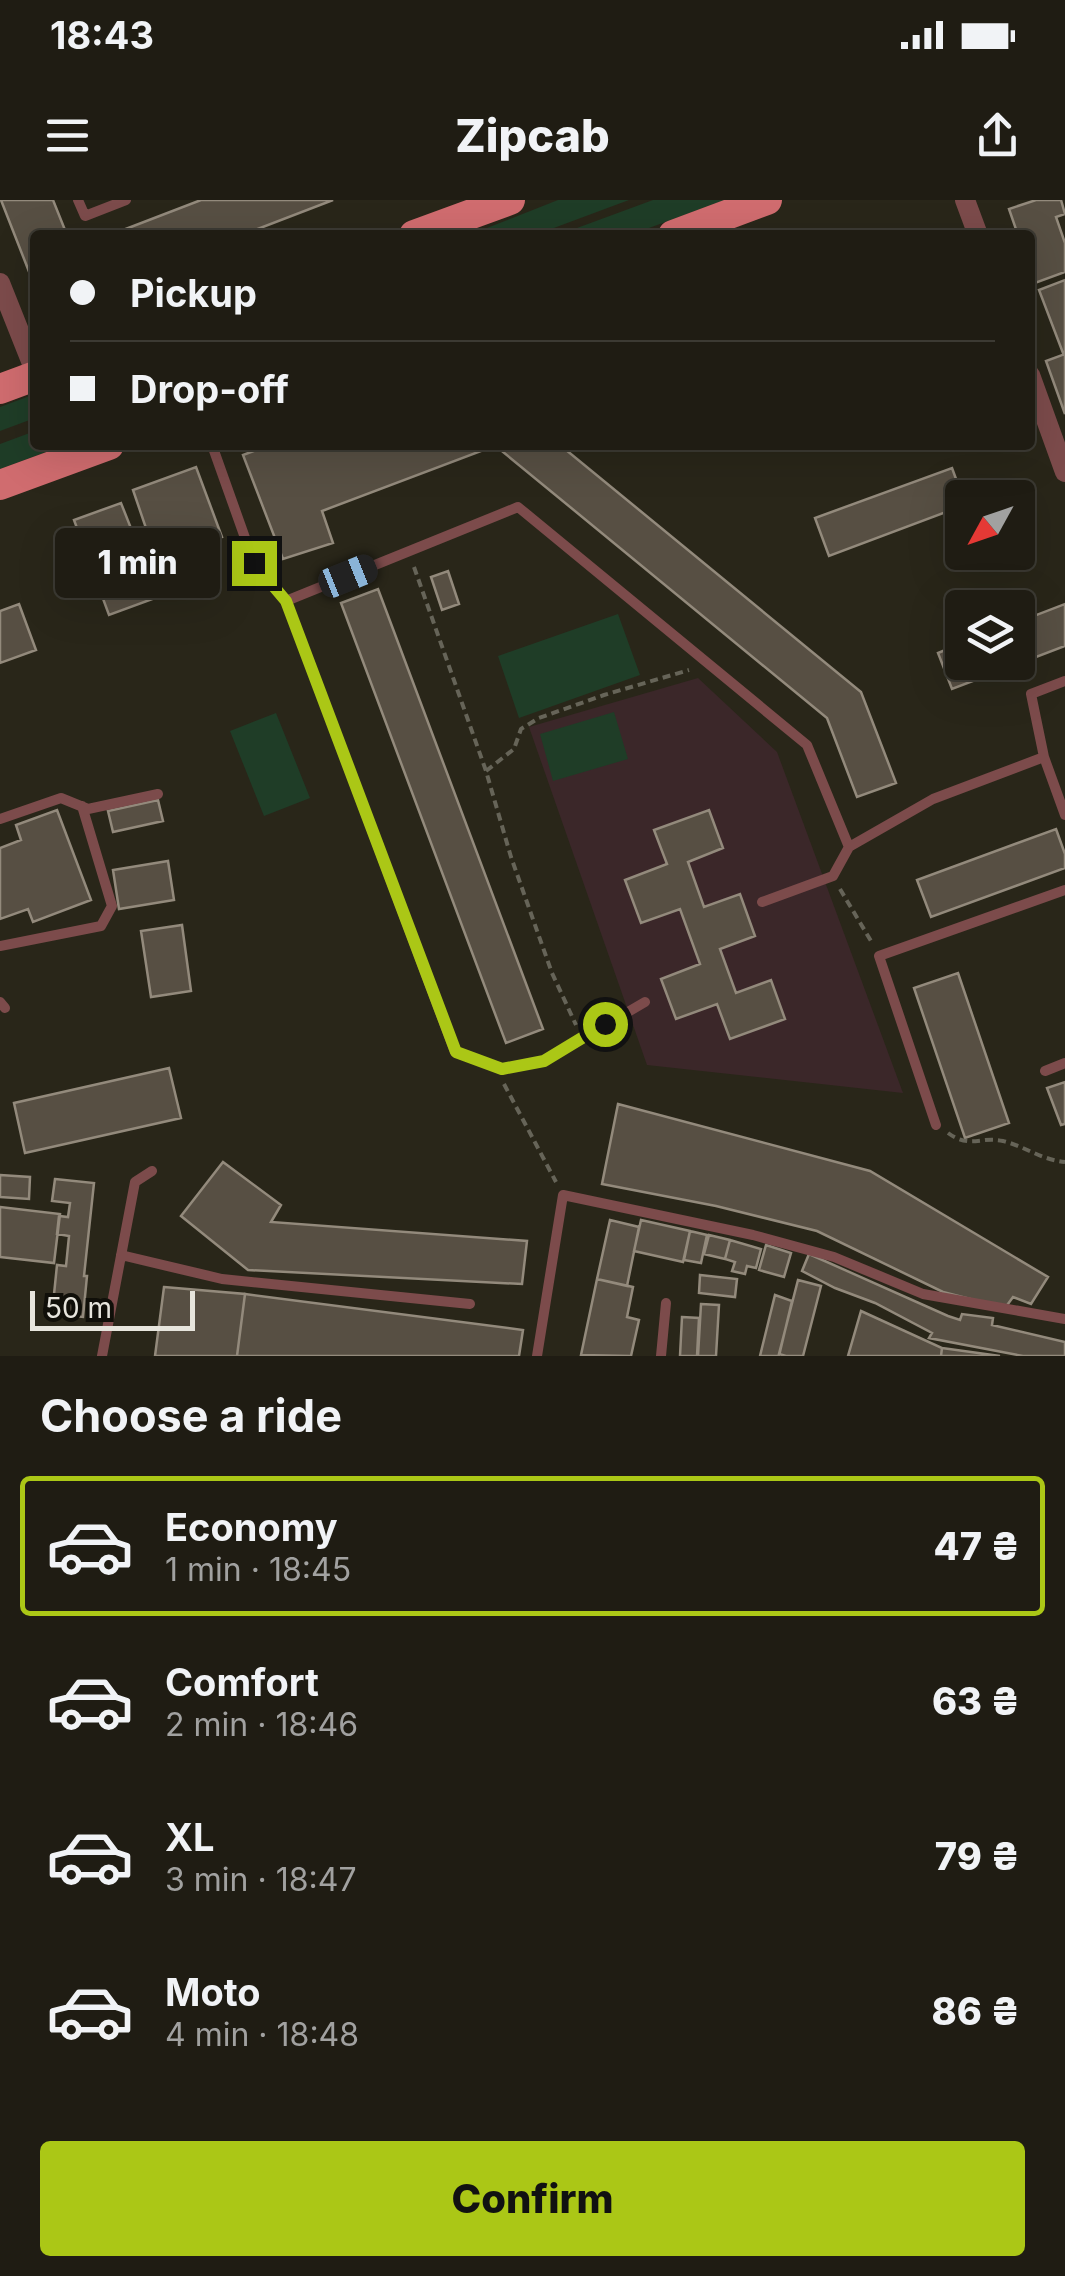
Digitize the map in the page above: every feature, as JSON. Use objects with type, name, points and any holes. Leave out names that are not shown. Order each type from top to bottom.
[{"type":"main road","points":[[423,230],[446,217],[510,200]]},
{"type":"main road","points":[[687,230],[768,200]]},
{"type":"main road","points":[[0,390],[30,376]]},
{"type":"main road","points":[[0,485],[94,450]]},
{"type":"street","points":[[965,200],[976,230]]},
{"type":"street","points":[[0,284],[30,361]]},
{"type":"street","points":[[1035,388],[1065,472]]},
{"type":"lane","points":[[78,200],[85,216],[126,200]]},
{"type":"lane","points":[[214,450],[254,563],[286,601],[456,1052],[502,1069],[544,1061],[645,1002]]},
{"type":"lane","points":[[286,601],[518,507],[807,745],[850,847]]},
{"type":"lane","points":[[1065,682],[1031,694],[1044,756],[1065,815]]},
{"type":"lane","points":[[762,902],[832,876],[850,847],[933,799],[1044,756]]},
{"type":"lane","points":[[0,819],[60,798],[88,809],[158,794]]},
{"type":"lane","points":[[0,946],[102,926],[112,906],[82,806]]},
{"type":"lane","points":[[936,1125],[879,956],[1065,890]]},
{"type":"lane","points":[[1045,1071],[1065,1063]]},
{"type":"lane","points":[[102,1356],[135,1182],[152,1171]]},
{"type":"lane","points":[[537,1356],[563,1195],[802,1248],[923,1294],[1065,1319]]},
{"type":"lane","points":[[121,1255],[222,1279],[470,1304]]},
{"type":"lane","points":[[662,1356],[666,1303]]},
{"type":"path","points":[[409,552],[552,973],[582,1038]]},
{"type":"path","points":[[486,771],[514,749],[522,729],[538,718],[709,664]]},
{"type":"path","points":[[832,876],[879,956]]},
{"type":"path","points":[[500,1076],[563,1195]]},
{"type":"path","points":[[936,1125],[960,1142],[1000,1140],[1065,1162]]},
{"type":"shaded area","points":[[698,678],[777,752],[903,1093],[647,1065],[529,727]]},
{"type":"green space","points":[[558,200],[629,200],[548,230],[482,230]]},
{"type":"green space","points":[[653,200],[725,200],[644,230],[572,230]]},
{"type":"green space","points":[[30,396],[30,420],[0,431],[0,407]]},
{"type":"green space","points":[[30,433],[30,450],[51,450],[0,469],[0,444]]},
{"type":"green space","points":[[618,614],[640,675],[519,718],[498,656]]},
{"type":"green space","points":[[614,712],[628,759],[553,781],[540,734]]},
{"type":"green space","points":[[276,713],[310,798],[264,816],[230,731]]},
{"type":"building","points":[[1,200],[53,200],[65,230],[30,230],[30,274]]},
{"type":"building","points":[[201,200],[333,200],[255,230],[123,230]]},
{"type":"building","points":[[1036,200],[1061,200],[1065,214],[1056,217],[1065,243],[1065,272],[1035,283],[1035,230],[1016,230],[1009,209]]},
{"type":"building","points":[[1065,280],[1065,353],[1063,353],[1039,290]]},
{"type":"building","points":[[1065,354],[1065,414],[1046,361]]},
{"type":"building","points":[[256,450],[483,450],[322,511],[333,543],[283,559],[243,455]]},
{"type":"building","points":[[501,450],[566,450],[861,692],[896,783],[857,797],[827,718]]},
{"type":"building","points":[[196,467],[222,537],[195,547],[207,579],[109,615],[74,520],[121,503],[134,536],[147,531],[133,490]]},
{"type":"building","points":[[952,468],[956,480],[945,480],[945,512],[829,556],[815,518]]},
{"type":"building","points":[[448,571],[459,604],[442,610],[431,577]]},
{"type":"building","points":[[378,589],[543,1029],[506,1043],[341,603]]},
{"type":"building","points":[[19,604],[36,650],[0,663],[0,611]]},
{"type":"building","points":[[1065,604],[1065,646],[1035,657],[1035,615]]},
{"type":"building","points":[[945,650],[945,671],[938,653]]},
{"type":"building","points":[[948,680],[976,680],[952,689]]},
{"type":"building","points":[[158,800],[163,821],[113,832],[108,811]]},
{"type":"building","points":[[57,810],[91,900],[33,922],[28,909],[0,919],[0,848],[21,840],[16,825]]},
{"type":"building","points":[[709,810],[723,848],[688,862],[704,907],[740,894],[755,936],[720,949],[736,993],[771,980],[785,1019],[730,1039],[717,1004],[676,1019],[661,979],[700,964],[680,909],[641,923],[625,880],[667,864],[654,830]]},
{"type":"building","points":[[1056,829],[1065,854],[1065,868],[931,917],[917,880]]},
{"type":"building","points":[[168,861],[174,900],[119,909],[113,870]]},
{"type":"building","points":[[182,925],[191,991],[151,997],[141,931]]},
{"type":"building","points":[[958,973],[1009,1123],[965,1138],[914,988]]},
{"type":"building","points":[[169,1068],[181,1118],[25,1153],[14,1103]]},
{"type":"building","points":[[1065,1082],[1065,1124],[1061,1125],[1047,1088]]},
{"type":"building","points":[[618,1104],[870,1171],[1048,1277],[1031,1304],[1013,1297],[1005,1308],[943,1292],[817,1231],[602,1184]]},
{"type":"building","points":[[223,1162],[281,1205],[271,1222],[527,1241],[522,1284],[248,1270],[181,1216]]},
{"type":"building","points":[[0,1175],[30,1177],[29,1199],[0,1197]]},
{"type":"building","points":[[55,1179],[94,1183],[83,1317],[52,1314],[57,1265],[66,1266],[69,1236],[57,1234],[59,1216],[68,1217],[70,1203],[52,1201]]},
{"type":"building","points":[[0,1207],[60,1214],[54,1263],[0,1257]]},
{"type":"building","points":[[610,1220],[639,1227],[627,1286],[597,1279]]},
{"type":"building","points":[[641,1220],[690,1231],[683,1262],[634,1251]]},
{"type":"building","points":[[690,1231],[707,1235],[701,1263],[684,1260]]},
{"type":"building","points":[[709,1235],[730,1240],[725,1259],[704,1254]]},
{"type":"building","points":[[730,1240],[761,1249],[756,1268],[747,1266],[745,1274],[732,1271],[735,1262],[725,1259]]},
{"type":"building","points":[[766,1245],[791,1253],[784,1277],[759,1270]]},
{"type":"building","points":[[809,1254],[948,1316],[960,1320],[962,1314],[993,1318],[992,1325],[1065,1342],[1065,1356],[1023,1356],[929,1338],[932,1333],[802,1271]]},
{"type":"building","points":[[700,1275],[737,1279],[735,1297],[699,1293]]},
{"type":"building","points":[[597,1279],[633,1287],[627,1317],[639,1320],[631,1356],[581,1355]]},
{"type":"building","points":[[798,1280],[821,1286],[803,1356],[786,1356],[779,1354]]},
{"type":"building","points":[[164,1287],[245,1294],[237,1356],[155,1356]]},
{"type":"building","points":[[245,1294],[523,1330],[519,1356],[237,1356]]},
{"type":"building","points":[[775,1295],[792,1301],[779,1356],[760,1356]]},
{"type":"building","points":[[701,1304],[719,1305],[716,1356],[698,1356]]},
{"type":"building","points":[[861,1311],[942,1348],[941,1356],[848,1356]]},
{"type":"building","points":[[682,1317],[699,1318],[697,1356],[680,1356]]},
{"type":"building","points":[[942,1348],[1000,1356],[941,1356]]},
{"type":"route","points":[[254,563],[286,601],[456,1052],[502,1069],[544,1061],[605,1024]]}]
